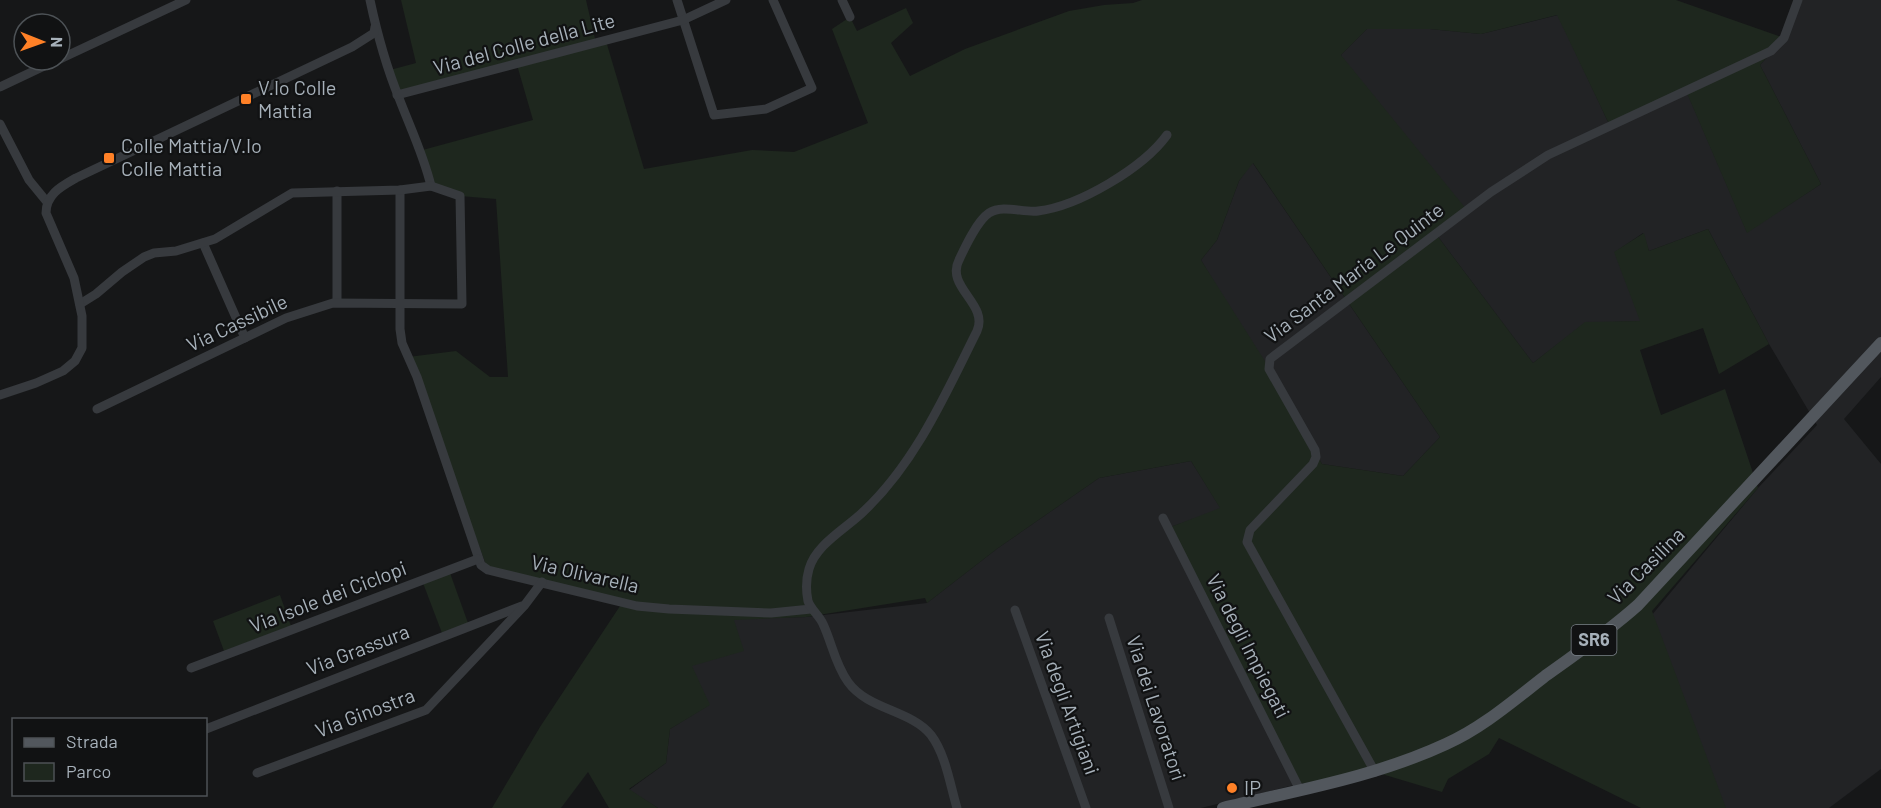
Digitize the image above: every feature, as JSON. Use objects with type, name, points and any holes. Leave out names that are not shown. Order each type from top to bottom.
[{"type":"main road","name":"Via Casilina","points":[[1222,808],[1375,772],[1441,747],[1468,732],[1621,619],[1641,601],[1881,343]]},
{"type":"street","points":[[72,53],[186,0]]},
{"type":"street","points":[[80,304],[144,257],[154,253],[176,251],[215,239],[292,193],[400,190],[431,186],[428,172],[375,27],[370,0]]},
{"type":"street","points":[[677,0],[714,115],[766,109],[812,88],[773,0]]},
{"type":"street","name":"Via del Colle della Lite","points":[[398,95],[682,20],[726,0]]},
{"type":"street","points":[[842,0],[850,17]]},
{"type":"street","name":"Via Santa Maria Le Quinte","points":[[1375,772],[1247,542],[1250,530],[1313,464],[1316,457],[1315,450],[1269,369],[1270,359],[1491,192],[1548,155],[1771,51],[1784,38],[1798,0]]},
{"type":"street","points":[[0,395],[50,378],[74,363],[82,345],[80,304],[73,272],[47,215],[47,202],[55,192],[76,178],[352,47],[374,33],[375,27]]},
{"type":"street","points":[[0,87],[32,72]]},
{"type":"street","points":[[0,123],[29,180],[47,202]]},
{"type":"street","points":[[957,808],[941,755],[931,736],[917,724],[867,699],[851,686],[833,654],[822,621],[812,609],[808,599],[808,570],[821,549],[869,507],[902,467],[937,408],[979,328],[979,314],[958,281],[956,270],[957,262],[982,219],[994,211],[1041,211],[1086,194],[1120,177],[1147,158],[1167,135]]},
{"type":"street","name":"Via Cassibile","points":[[97,409],[286,318],[337,302],[462,304],[460,196],[431,186]]},
{"type":"street","points":[[400,190],[400,329],[402,343],[417,377],[478,559]]},
{"type":"street","points":[[337,191],[337,302]]},
{"type":"street","points":[[203,243],[245,338]]},
{"type":"street","name":"Via degli Impiegati","points":[[1163,518],[1300,790]]},
{"type":"street","name":"Via Olivarella","points":[[478,559],[481,565],[488,570],[637,606],[771,613],[812,609]]},
{"type":"street","name":"Via Isole dei Ciclopi","points":[[190,668],[478,559]]},
{"type":"street","name":"Via Ginostra","points":[[257,774],[426,710],[524,606],[542,582]]},
{"type":"street","name":"Via Grassura","points":[[207,729],[524,606]]},
{"type":"street","name":"Via degli Artigiani","points":[[1015,610],[1086,808]]},
{"type":"street","name":"Via dei Lavoratori","points":[[1109,618],[1169,808]]},
{"type":"shaded area","points":[[1798,0],[1881,0],[1881,377],[1844,419],[1881,464],[1881,769],[1829,808],[1724,808],[1646,622],[1758,488],[1817,425],[1769,344],[1708,229],[1649,251],[1643,233],[1615,252],[1641,321],[1585,323],[1533,363],[1436,234],[1341,55],[1367,29],[1430,29],[1481,34],[1558,15],[1610,126],[1686,90],[1747,232],[1821,184],[1760,65],[1783,40]]},
{"type":"shaded area","points":[[1252,162],[1440,437],[1403,476],[1322,464],[1201,260],[1217,240],[1239,181]]},
{"type":"shaded area","points":[[1191,461],[1221,509],[1168,528],[1294,785],[1201,808],[658,808],[629,790],[666,763],[670,729],[709,705],[691,666],[734,619],[806,617],[927,603],[998,548],[1099,478]]},
{"type":"green space","points":[[401,0],[586,0],[596,43],[606,41],[644,169],[752,150],[794,152],[868,123],[832,29],[850,17],[857,31],[906,8],[913,23],[891,43],[910,76],[965,49],[1069,11],[1142,0],[1676,0],[1784,38],[1760,65],[1821,184],[1747,233],[1686,91],[1610,126],[1557,15],[1481,34],[1430,29],[1367,29],[1341,55],[1467,210],[1436,234],[1533,363],[1585,322],[1640,321],[1614,252],[1644,233],[1649,251],[1708,229],[1769,344],[1719,374],[1703,328],[1640,350],[1661,415],[1725,389],[1758,488],[1652,611],[1726,808],[1641,808],[1499,738],[1489,754],[1448,779],[1442,792],[1375,772],[1299,784],[1168,528],[1220,508],[1191,461],[1099,478],[998,548],[927,603],[925,598],[806,617],[734,620],[744,651],[692,666],[710,705],[670,729],[666,763],[629,789],[658,808],[609,808],[588,772],[561,808],[492,808],[540,727],[620,606],[488,570],[408,357],[456,351],[490,377],[508,377],[496,199],[460,196],[431,186],[419,151],[533,120],[517,65],[397,95],[390,70],[416,63]],"holes":[[[1253,163],[1440,437],[1403,476],[1322,464],[1268,366],[1201,260],[1217,240],[1239,181]]]},
{"type":"green space","points":[[450,573],[468,623],[442,633],[423,583]]},
{"type":"green space","points":[[280,595],[291,626],[224,651],[213,621]]},
{"type":"place","name":"V.lo Colle Mattia","points":[[246,99]]},
{"type":"place","name":"Colle Mattia/V.lo Colle Mattia","points":[[109,158]]},
{"type":"place","name":"IP","points":[[1232,788]]}]
